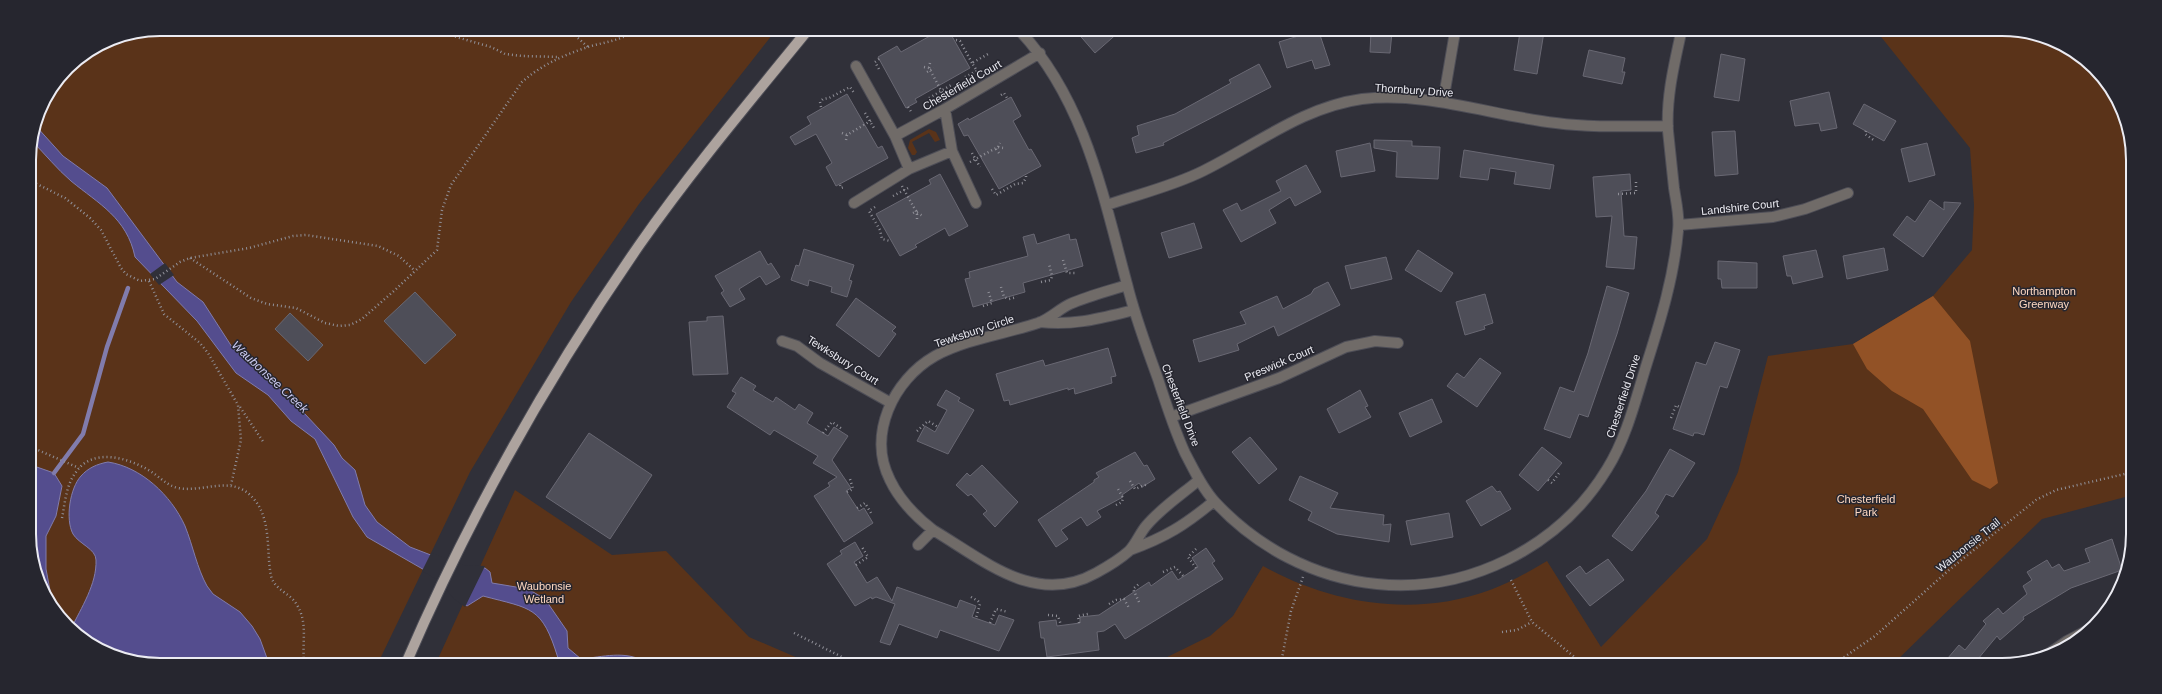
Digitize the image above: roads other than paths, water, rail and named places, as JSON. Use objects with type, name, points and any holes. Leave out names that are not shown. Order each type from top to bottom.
[{"type":"main road","points":[[407,658],[468,531],[514,444],[591,316],[674,198],[803,36]]},
{"type":"street","name":"Chesterfield Drive","points":[[1025,36],[1040,53],[1062,90],[1084,135],[1107,205],[1134,310],[1178,438],[1199,480],[1214,501],[1263,544],[1309,568],[1367,583],[1418,585],[1445,581],[1478,572],[1519,555],[1554,530],[1584,500],[1606,471],[1622,441],[1660,321],[1672,274],[1679,225],[1668,126],[1670,87],[1680,36]]},
{"type":"street","points":[[1443,102],[1454,36]]},
{"type":"street","name":"Chesterfield Court","points":[[895,136],[945,109],[1040,53]]},
{"type":"street","points":[[856,66],[895,136],[909,169]]},
{"type":"street","name":"Thornbury Drive","points":[[1107,205],[1203,171],[1285,124],[1330,107],[1362,99],[1443,102],[1556,123],[1593,126],[1668,126]]},
{"type":"street","points":[[945,109],[952,150],[976,203]]},
{"type":"street","points":[[854,202],[909,169],[952,150]]},
{"type":"street","name":"Landshire Court","points":[[1679,225],[1773,217],[1805,209],[1848,193]]},
{"type":"street","name":"Tewksbury Circle","points":[[1127,285],[1068,305],[1040,322],[939,354],[922,364],[908,376],[891,403],[885,423],[882,445],[886,472],[907,507],[933,530],[1006,574],[1032,584],[1056,586],[1081,581],[1110,565],[1130,550],[1158,540],[1186,523],[1214,501]]},
{"type":"street","name":"Tewksbury Circle","points":[[1040,322],[1060,324],[1079,323],[1134,310]]},
{"type":"street","name":"Tewksbury Court","points":[[782,341],[797,346],[820,363],[891,403]]},
{"type":"street","name":"Preswick Court","points":[[1171,417],[1279,378],[1346,347],[1375,341],[1398,343]]},
{"type":"street","name":"Tewksbury Circle","points":[[1130,550],[1146,527],[1161,511],[1199,480]]},
{"type":"street","points":[[918,545],[933,530]]},
{"type":"waterway","points":[[54,473],[83,434],[107,347],[128,288]]},
{"type":"park label","name":"Northampton Greenway","points":[[2044,297]]},
{"type":"park label","name":"Chesterfield Park","points":[[1866,505]]},
{"type":"park label","name":"Waubonsie Wetland","points":[[544,592]]},
{"type":"water label","name":"Waubonsee Creek","points":[[270,377]]}]
